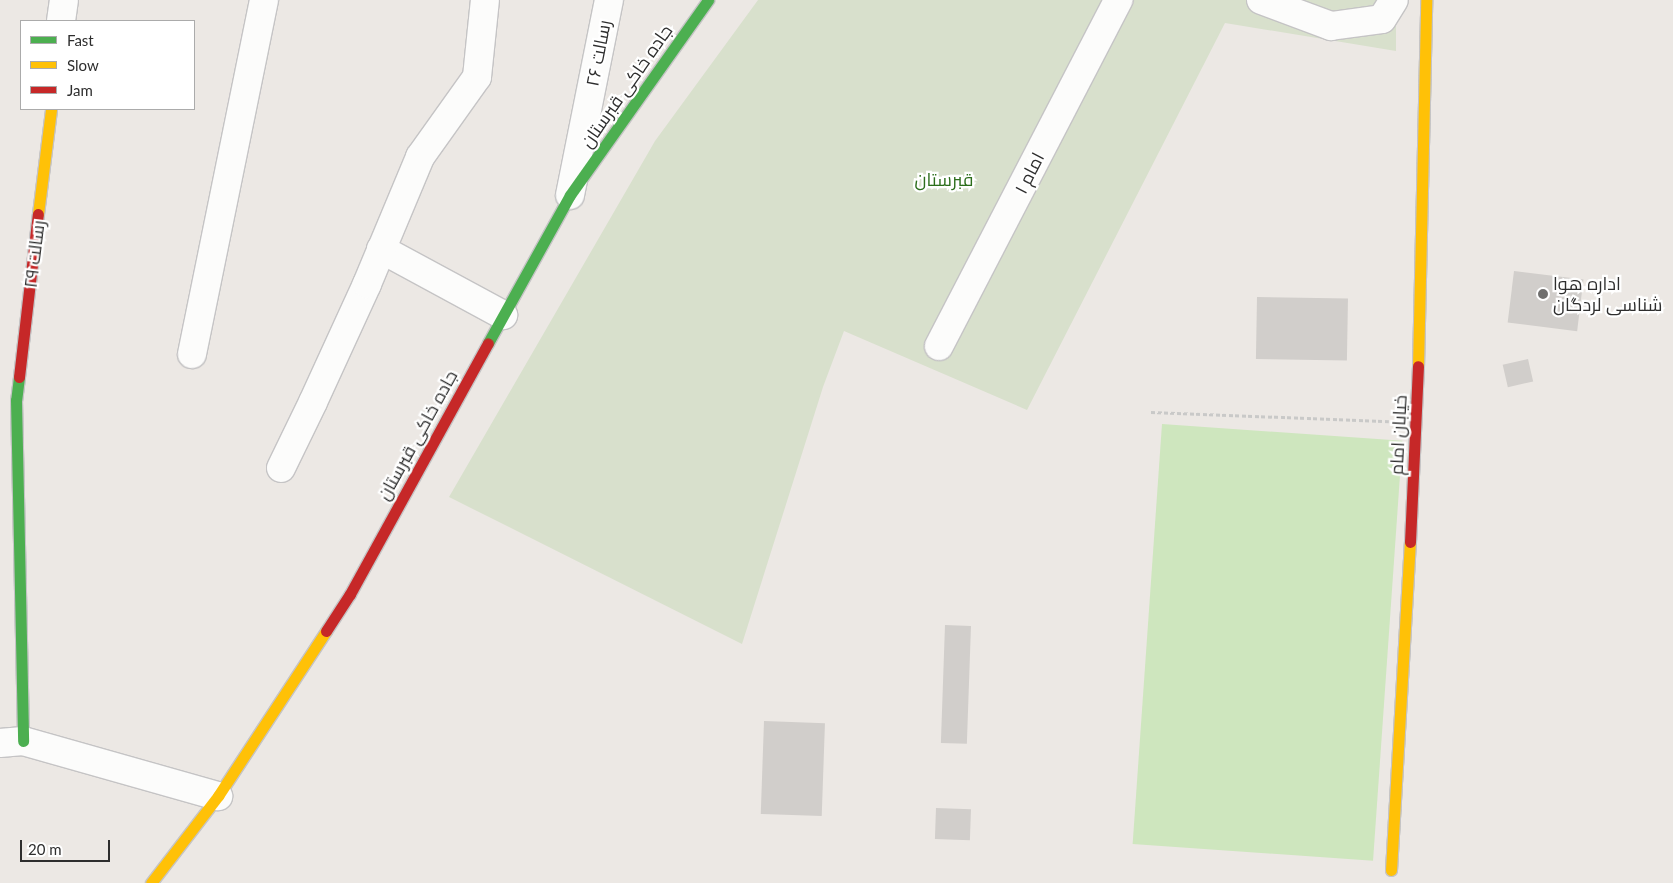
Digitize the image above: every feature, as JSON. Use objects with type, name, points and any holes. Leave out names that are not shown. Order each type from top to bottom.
[{"type":"street","points":[[61,20],[64,0]]},
{"type":"street","points":[[192,354],[264,0]]},
{"type":"street","points":[[281,468],[313,402],[420,157],[477,77],[485,0]]},
{"type":"street","name":"رسالت ۲۶","points":[[570,195],[609,0]]},
{"type":"street","name":"جاده خاکی قبرستان","points":[[151,883],[218,796],[350,594],[570,195],[708,0]]},
{"type":"street","name":"امام ۱","points":[[939,346],[1118,0]]},
{"type":"street","points":[[1261,0],[1331,26],[1382,19],[1394,0]]},
{"type":"street","name":"خیابان امام","points":[[1391,870],[1417,422],[1426,0]]},
{"type":"street","name":"رسالت ۲۹","points":[[12,742],[16,400],[51,110]]},
{"type":"street","points":[[381,249],[503,315]]},
{"type":"street","points":[[12,742],[218,796]]},
{"type":"path","points":[[1151,412],[1417,422]]},
{"type":"green space","name":"قبرستان","points":[[758,0],[1396,0],[1396,51],[1225,23],[1027,410],[844,331],[823,387],[742,644],[449,497],[655,141]]},
{"type":"green space","points":[[1162,424],[1402,441],[1373,861],[1133,844]]},
{"type":"building","points":[[1514,271],[1583,280],[1577,331],[1508,323]]},
{"type":"building","points":[[1257,297],[1348,299],[1347,361],[1256,359]]},
{"type":"building","points":[[1528,359],[1533,381],[1508,387],[1503,365]]},
{"type":"building","points":[[945,625],[971,626],[967,744],[941,743]]},
{"type":"building","points":[[764,721],[825,723],[822,816],[761,814]]},
{"type":"building","points":[[936,808],[971,809],[970,840],[935,839]]},
{"type":"traffic: fast","points":[[488,343],[570,195],[708,0]]},
{"type":"traffic: fast","points":[[19,377],[16,400],[23,741]]},
{"type":"traffic: slow","points":[[1418,366],[1426,0]]},
{"type":"traffic: slow","points":[[38,214],[51,110]]},
{"type":"traffic: slow","points":[[1391,870],[1410,542]]},
{"type":"traffic: slow","points":[[151,883],[218,796],[326,631]]},
{"type":"traffic: jam","points":[[19,377],[38,214]]},
{"type":"traffic: jam","points":[[326,631],[350,594],[488,343]]},
{"type":"traffic: jam","points":[[1410,542],[1418,366]]},
{"type":"place","name":"اداره هوا شناسی لردگان","points":[[1543,294]]}]
